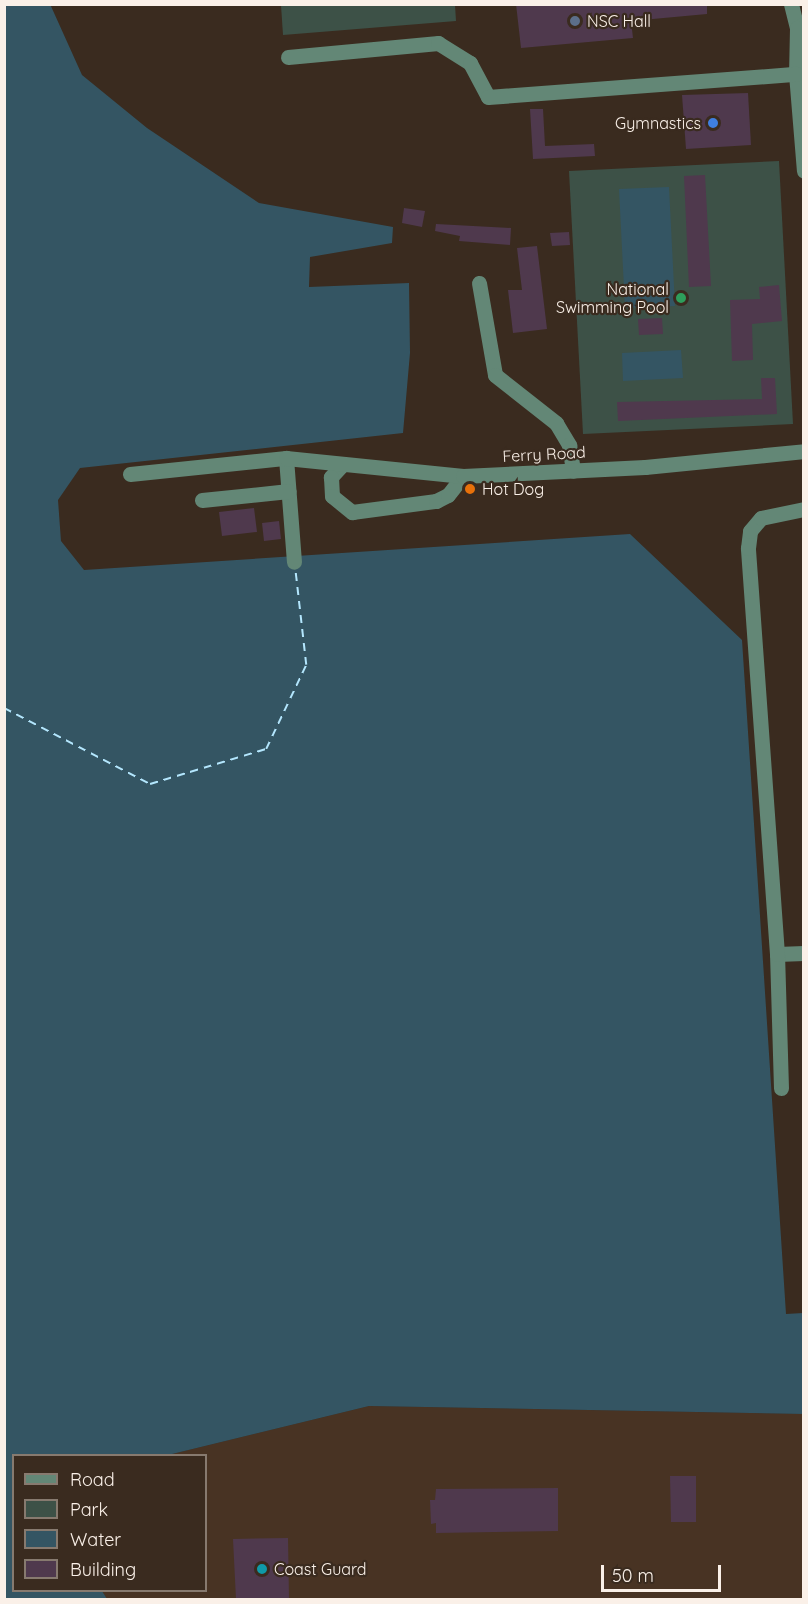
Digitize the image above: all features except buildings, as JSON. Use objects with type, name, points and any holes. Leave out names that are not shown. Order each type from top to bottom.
[{"type":"street","points":[[791,4],[800,26],[796,74],[804,171]]},
{"type":"street","points":[[288,57],[438,43],[470,63],[488,97],[796,74]]},
{"type":"street","points":[[479,283],[495,375],[556,423],[569,445],[573,471]]},
{"type":"street","name":"Ferry Road","points":[[130,474],[286,458],[464,476],[573,471],[804,451]]},
{"type":"street","points":[[286,458],[294,562]]},
{"type":"street","points":[[343,464],[331,477],[332,496],[352,512],[435,501],[448,495],[464,476]]},
{"type":"street","points":[[202,500],[289,491]]},
{"type":"street","points":[[781,1088],[777,954],[748,548],[750,531],[761,518],[804,509]]},
{"type":"street","points":[[777,954],[804,953]]},
{"type":"shaded area","points":[[369,1406],[803,1414],[803,1599],[107,1600],[103,1592],[207,1592],[207,1454],[172,1454]]},
{"type":"green space","points":[[281,5],[455,5],[456,21],[283,35]]},
{"type":"green space","name":"National Swimming Pool","points":[[779,161],[793,424],[583,434],[569,171]]},
{"type":"water","points":[[50,4],[82,75],[147,128],[259,203],[393,227],[392,243],[310,257],[309,287],[409,283],[410,353],[403,433],[80,468],[58,500],[61,541],[84,570],[630,534],[742,640],[786,1314],[803,1313],[804,1414],[369,1406],[172,1454],[12,1454],[12,1592],[103,1592],[107,1599],[5,1600],[4,5]]},
{"type":"water","points":[[669,187],[675,306],[625,308],[619,189]]},
{"type":"water","points":[[681,350],[683,378],[623,381],[622,353]]},
{"type":"ferry route","points":[[4,708],[150,784],[266,749],[306,665],[295,569]]},
{"type":"place","name":"NSC Hall","points":[[575,21]]},
{"type":"place","name":"Gymnastics","points":[[713,123]]},
{"type":"place","name":"National Swimming Pool","points":[[681,298]]},
{"type":"place","name":"Hot Dog","points":[[470,489]]},
{"type":"place","name":"Coast Guard","points":[[262,1569]]}]
